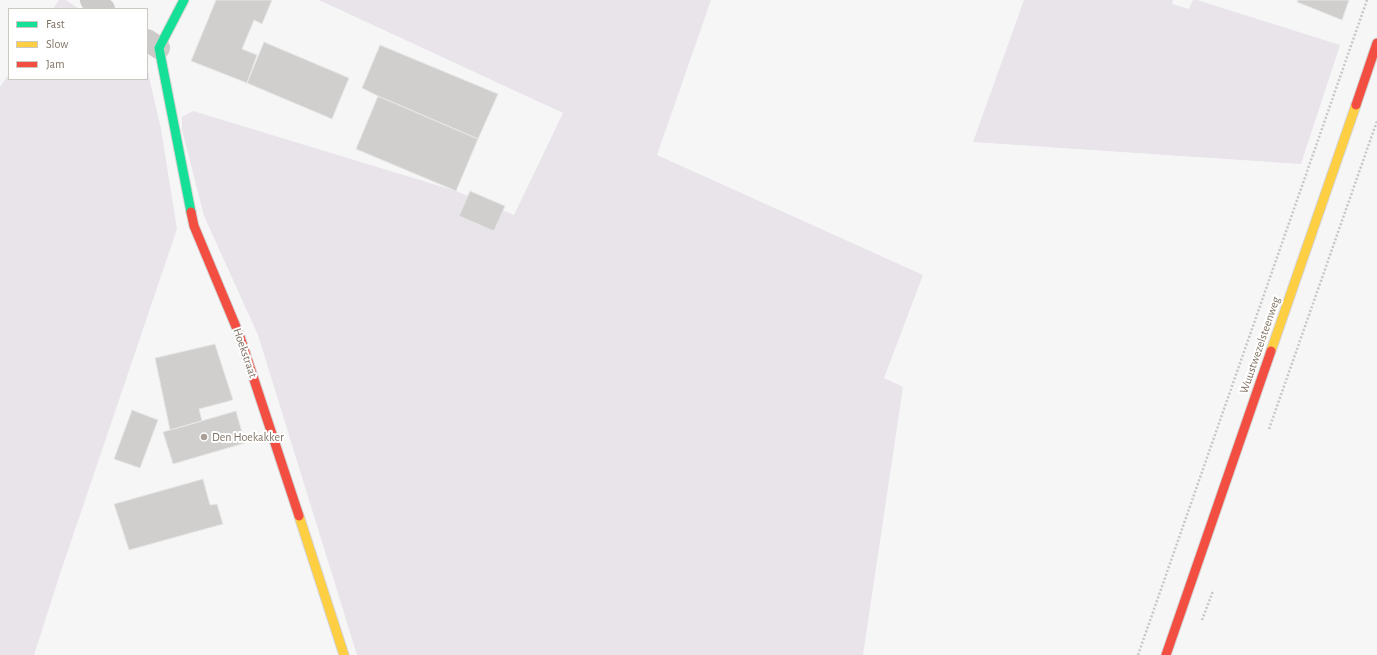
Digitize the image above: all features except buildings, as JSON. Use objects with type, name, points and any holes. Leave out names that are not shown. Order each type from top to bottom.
[{"type":"street","points":[[92,0],[103,8]]},
{"type":"street","name":"Hoekstraat","points":[[184,0],[153,44],[194,226],[239,334],[344,655]]},
{"type":"street","name":"Wuustwezelsteenweg","points":[[1166,655],[1377,43]]},
{"type":"path","points":[[1138,655],[1367,0]]},
{"type":"path","points":[[1266,436],[1377,121]]},
{"type":"path","points":[[1200,624],[1214,589]]},
{"type":"shaded area","points":[[59,0],[66,0],[78,8],[54,8]]},
{"type":"shaded area","points":[[319,0],[711,0],[657,155],[923,275],[884,378],[903,387],[863,655],[357,655],[258,335],[204,216],[182,130],[182,117],[193,111],[456,191],[514,215],[563,113]]},
{"type":"shaded area","points":[[1024,0],[1173,0],[1172,4],[1189,9],[1193,0],[1197,0],[1340,45],[1301,164],[973,142]]},
{"type":"shaded area","points":[[148,72],[161,129],[177,229],[34,655],[0,655],[0,87],[8,75],[8,80],[148,80]]},
{"type":"traffic: fast","points":[[184,0],[159,48],[191,212]]},
{"type":"traffic: slow","points":[[1271,351],[1356,105]]},
{"type":"traffic: slow","points":[[299,516],[344,655]]},
{"type":"traffic: jam","points":[[1356,105],[1377,43]]},
{"type":"traffic: jam","points":[[191,212],[194,226],[239,334],[299,516]]},
{"type":"traffic: jam","points":[[1166,655],[1271,351]]},
{"type":"place","name":"Den Hoekakker","points":[[204,437]]}]
